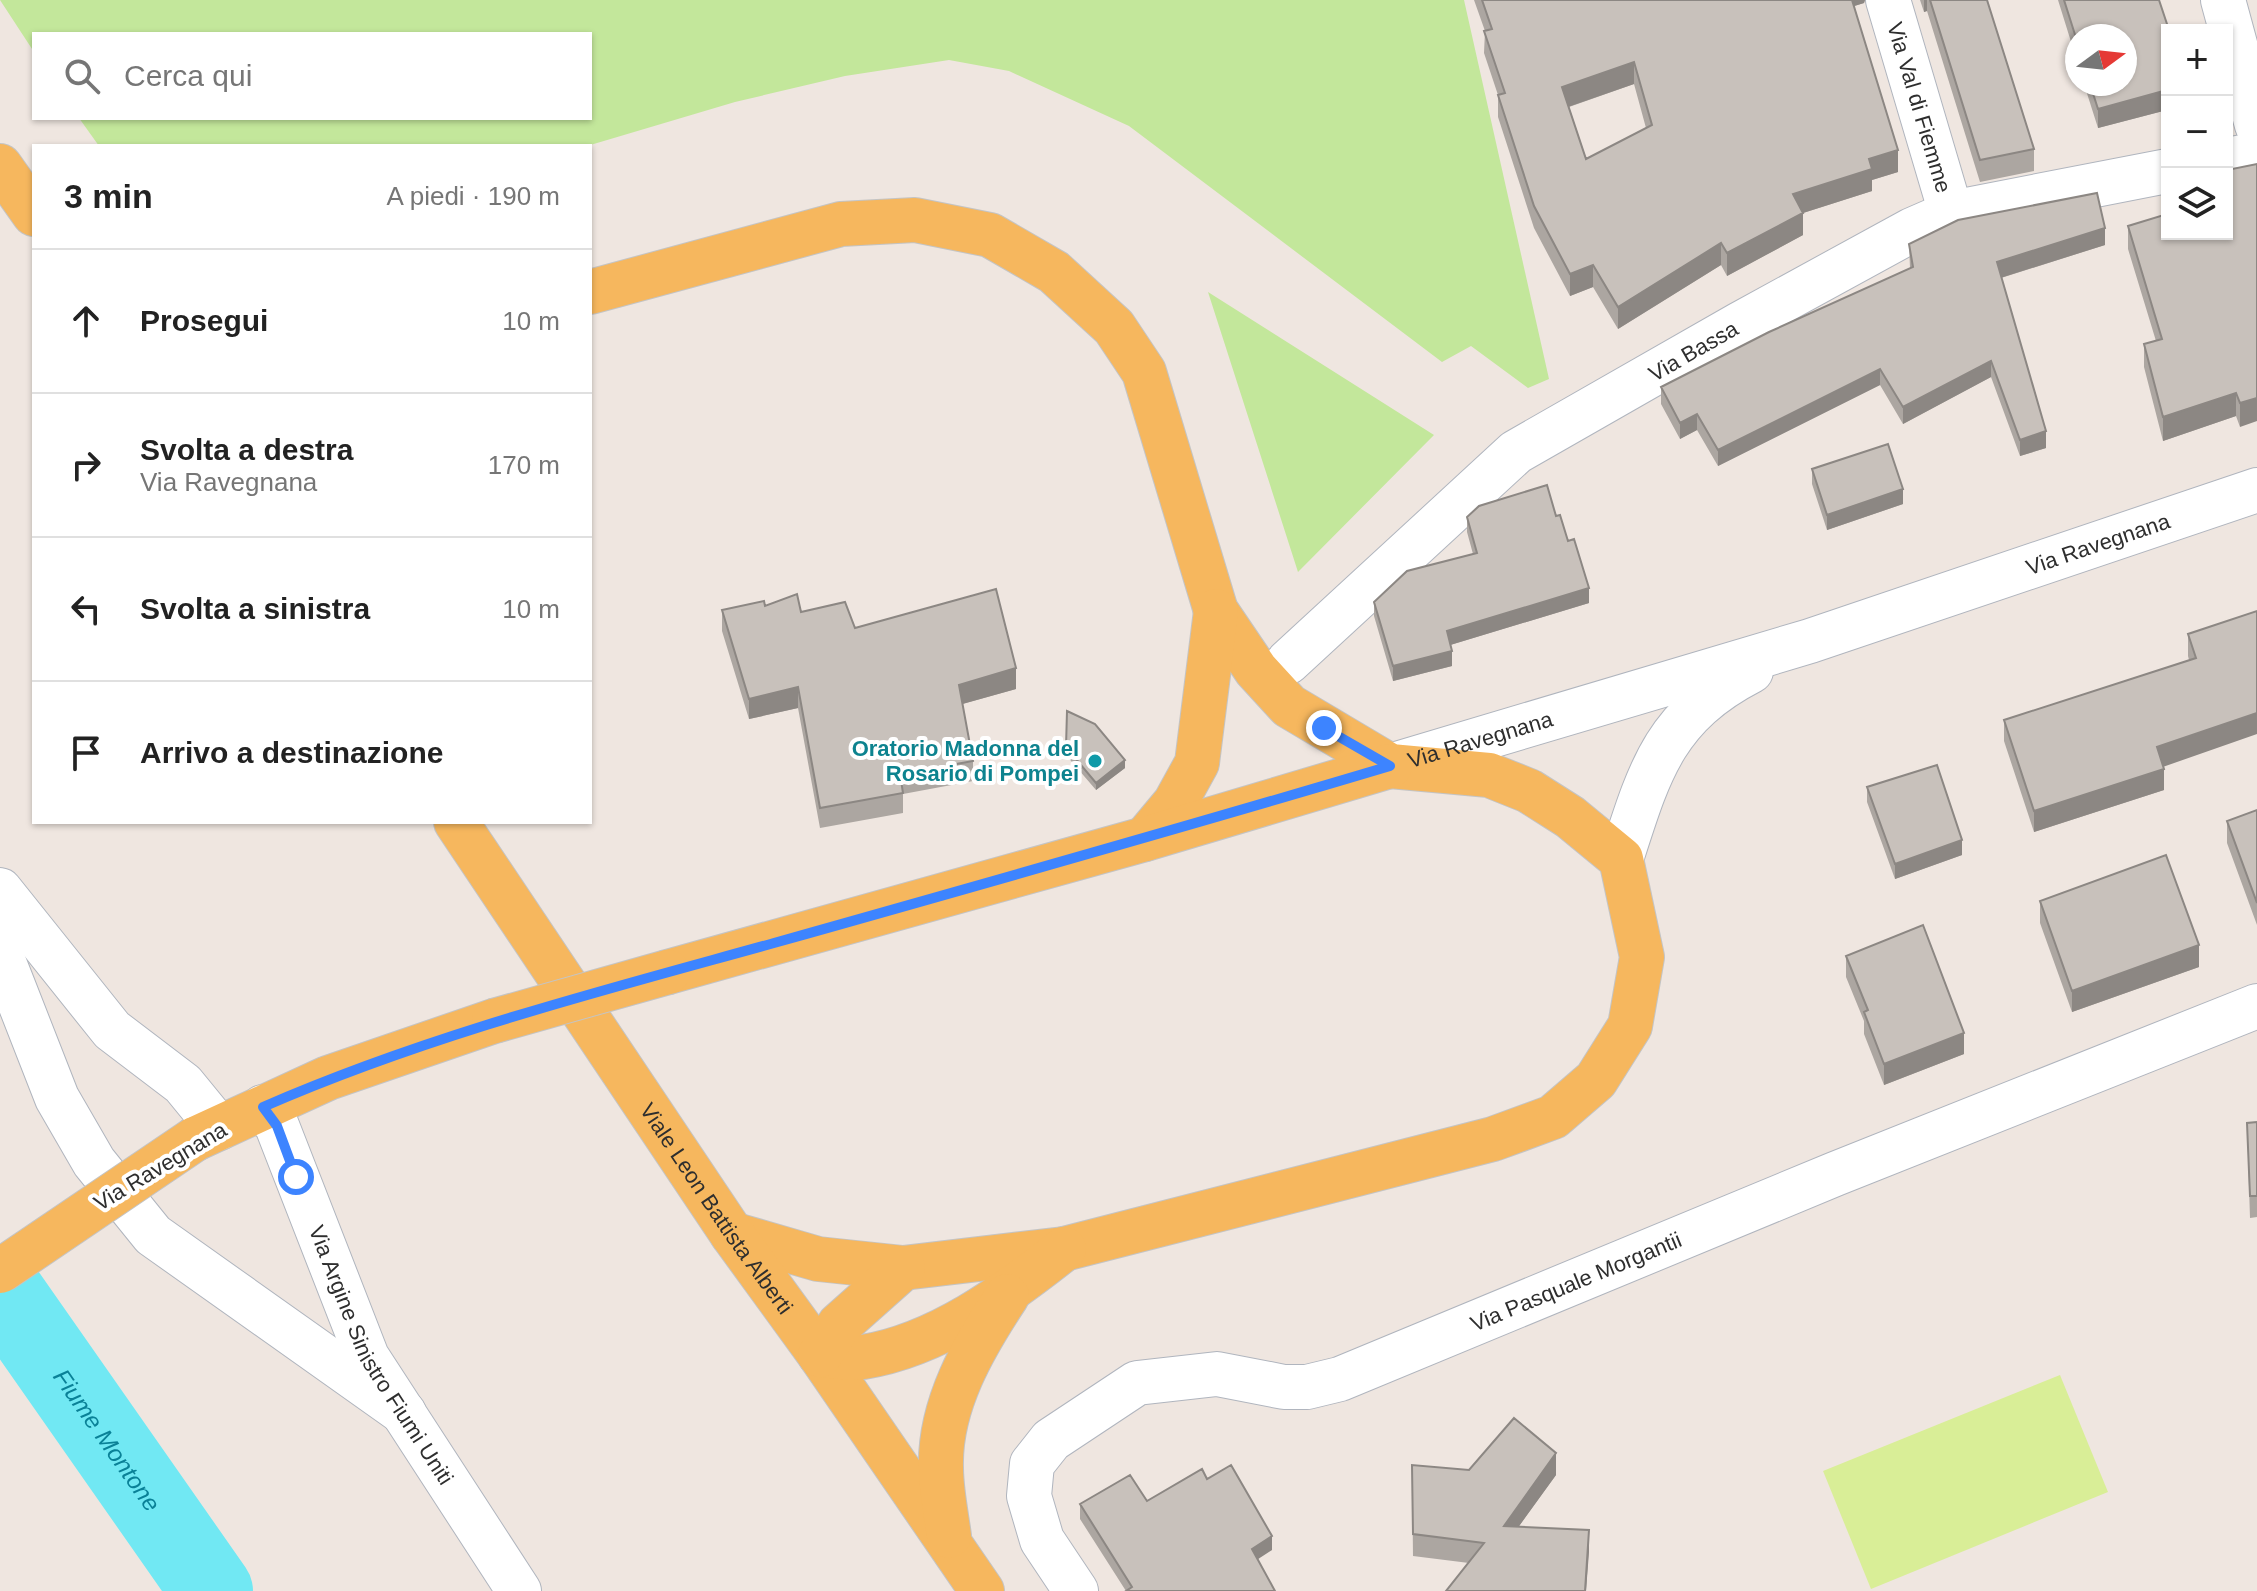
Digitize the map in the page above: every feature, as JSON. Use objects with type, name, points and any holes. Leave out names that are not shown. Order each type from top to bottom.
[{"type":"main road","points":[[0,166],[32,211]]},
{"type":"main road","points":[[592,291],[841,224],[915,220],[990,235],[1054,272],[1114,327],[1144,372],[1216,611],[1256,670],[1289,706],[1390,766],[1489,775],[1529,791],[1570,817],[1621,859],[1642,957],[1630,1026],[1596,1080],[1553,1117],[1493,1139],[1064,1249],[903,1268],[818,1259],[732,1234]]},
{"type":"main road","points":[[1145,839],[1175,803],[1197,763],[1216,611]]},
{"type":"main road","name":"Via Ravegnana","points":[[0,1271],[207,1133],[382,1058],[494,1021],[1145,839],[1390,766]]},
{"type":"main road","name":"Viale Leon Battista Alberti","points":[[457,824],[732,1234],[820,1355],[982,1591]]},
{"type":"main road","points":[[903,1268],[839,1325],[820,1355],[860,1358],[895,1350],[1010,1292],[1064,1249]]},
{"type":"main road","points":[[949,1542],[941,1466],[949,1410],[975,1345],[1010,1292]]},
{"type":"street","name":"Via Val di Fiemme","points":[[1888,0],[1951,213]]},
{"type":"street","points":[[2223,0],[2257,125]]},
{"type":"street","points":[[2233,159],[2257,154]]},
{"type":"street","name":"Via Bassa","points":[[1288,662],[1516,452],[1740,324],[1912,230],[1951,213],[2161,172]]},
{"type":"street","name":"Via Ravegnana","points":[[1390,766],[1810,641],[2257,490]]},
{"type":"street","points":[[1621,859],[1646,781],[1680,722],[1732,681],[1810,641]]},
{"type":"street","points":[[0,890],[112,1030],[183,1084],[207,1133]]},
{"type":"street","points":[[0,933],[3,960],[57,1098],[94,1162],[153,1235],[404,1413]]},
{"type":"street","name":"Via Pasquale Morgantii","points":[[1076,1591],[1042,1540],[1029,1496],[1032,1464],[1051,1440],[1137,1383],[1217,1374],[1284,1387],[1307,1387],[1340,1379],[1835,1174],[2257,1006]]},
{"type":"street","name":"Via Argine Sinistro Fiumi Uniti","points":[[263,1107],[277,1126],[367,1357],[519,1591]]},
{"type":"green space","points":[[0,0],[1464,0],[1549,379],[1528,388],[1471,346],[1442,362],[1129,126],[1009,71],[949,60],[845,76],[735,102],[592,145],[98,144],[80,120],[592,120],[592,32],[32,32],[32,49]]},
{"type":"green space","points":[[1208,292],[1434,435],[1298,572]]},
{"type":"green space","points":[[2060,1375],[2108,1492],[1871,1589],[1823,1471]]},
{"type":"building","points":[[1482,0],[1852,0],[1898,150],[1869,159],[1872,169],[1793,194],[1803,213],[1727,253],[1721,243],[1618,307],[1593,265],[1570,274],[1534,206],[1498,95],[1505,93],[1484,31],[1492,29]],"holes":[[[1634,62],[1652,125],[1586,159],[1562,87]]]},
{"type":"building","points":[[1930,0],[1987,0],[2034,149],[1980,160]]},
{"type":"building","points":[[2064,0],[2159,0],[2167,24],[2161,24],[2161,92],[2098,109],[2094,96],[2137,96],[2137,24],[2072,24]]},
{"type":"building","points":[[2257,164],[2257,398],[2240,403],[2236,393],[2163,417],[2144,344],[2162,339],[2128,226],[2161,216],[2161,240],[2233,240],[2233,169]]},
{"type":"building","points":[[2097,193],[2105,228],[1997,262],[2046,431],[2020,440],[1991,361],[1903,407],[1880,369],[1718,450],[1697,414],[1680,423],[1661,387],[1769,332],[1913,267],[1909,244],[1958,220]]},
{"type":"building","points":[[1888,444],[1903,489],[1827,515],[1812,469]]},
{"type":"building","points":[[1547,485],[1556,516],[1560,515],[1568,541],[1574,539],[1589,588],[1447,631],[1452,651],[1393,666],[1374,602],[1407,571],[1477,553],[1467,517],[1479,506]]},
{"type":"building","points":[[996,589],[1016,668],[959,685],[973,761],[900,774],[903,793],[820,808],[798,687],[749,699],[722,610],[764,601],[765,606],[797,594],[801,612],[845,602],[855,628]]},
{"type":"building","points":[[2257,611],[2257,713],[2157,747],[2164,769],[2034,811],[2004,720],[2196,658],[2188,634]]},
{"type":"building","name":"Oratorio Madonna del Rosario di Pompei","points":[[1067,711],[1095,724],[1125,760],[1096,783],[1066,747]]},
{"type":"building","points":[[1937,765],[1962,840],[1895,864],[1867,787]]},
{"type":"building","points":[[2257,810],[2257,903],[2227,821]]},
{"type":"building","points":[[2166,855],[2199,945],[2072,991],[2040,901]]},
{"type":"building","points":[[1923,925],[1964,1033],[1884,1064],[1864,1012],[1868,1010],[1846,956]]},
{"type":"building","points":[[2257,1122],[2257,1196],[2250,1196],[2247,1123]]},
{"type":"building","points":[[1514,1418],[1556,1453],[1504,1526],[1589,1530],[1585,1591],[1446,1591],[1484,1543],[1413,1534],[1412,1465],[1469,1470]]},
{"type":"building","points":[[1231,1465],[1272,1536],[1252,1549],[1275,1591],[1126,1591],[1132,1587],[1080,1504],[1130,1475],[1147,1501],[1202,1469],[1207,1479]]},
{"type":"waterway","name":"Fiume Montone","points":[[0,1288],[212,1591]]},
{"type":"place","name":"Oratorio Madonna del Rosario di Pompei","points":[[1095,761]]},
{"type":"route","points":[[296,1177],[277,1126],[263,1107],[328,1078],[494,1021],[1145,839],[1390,766],[1324,728]]}]
